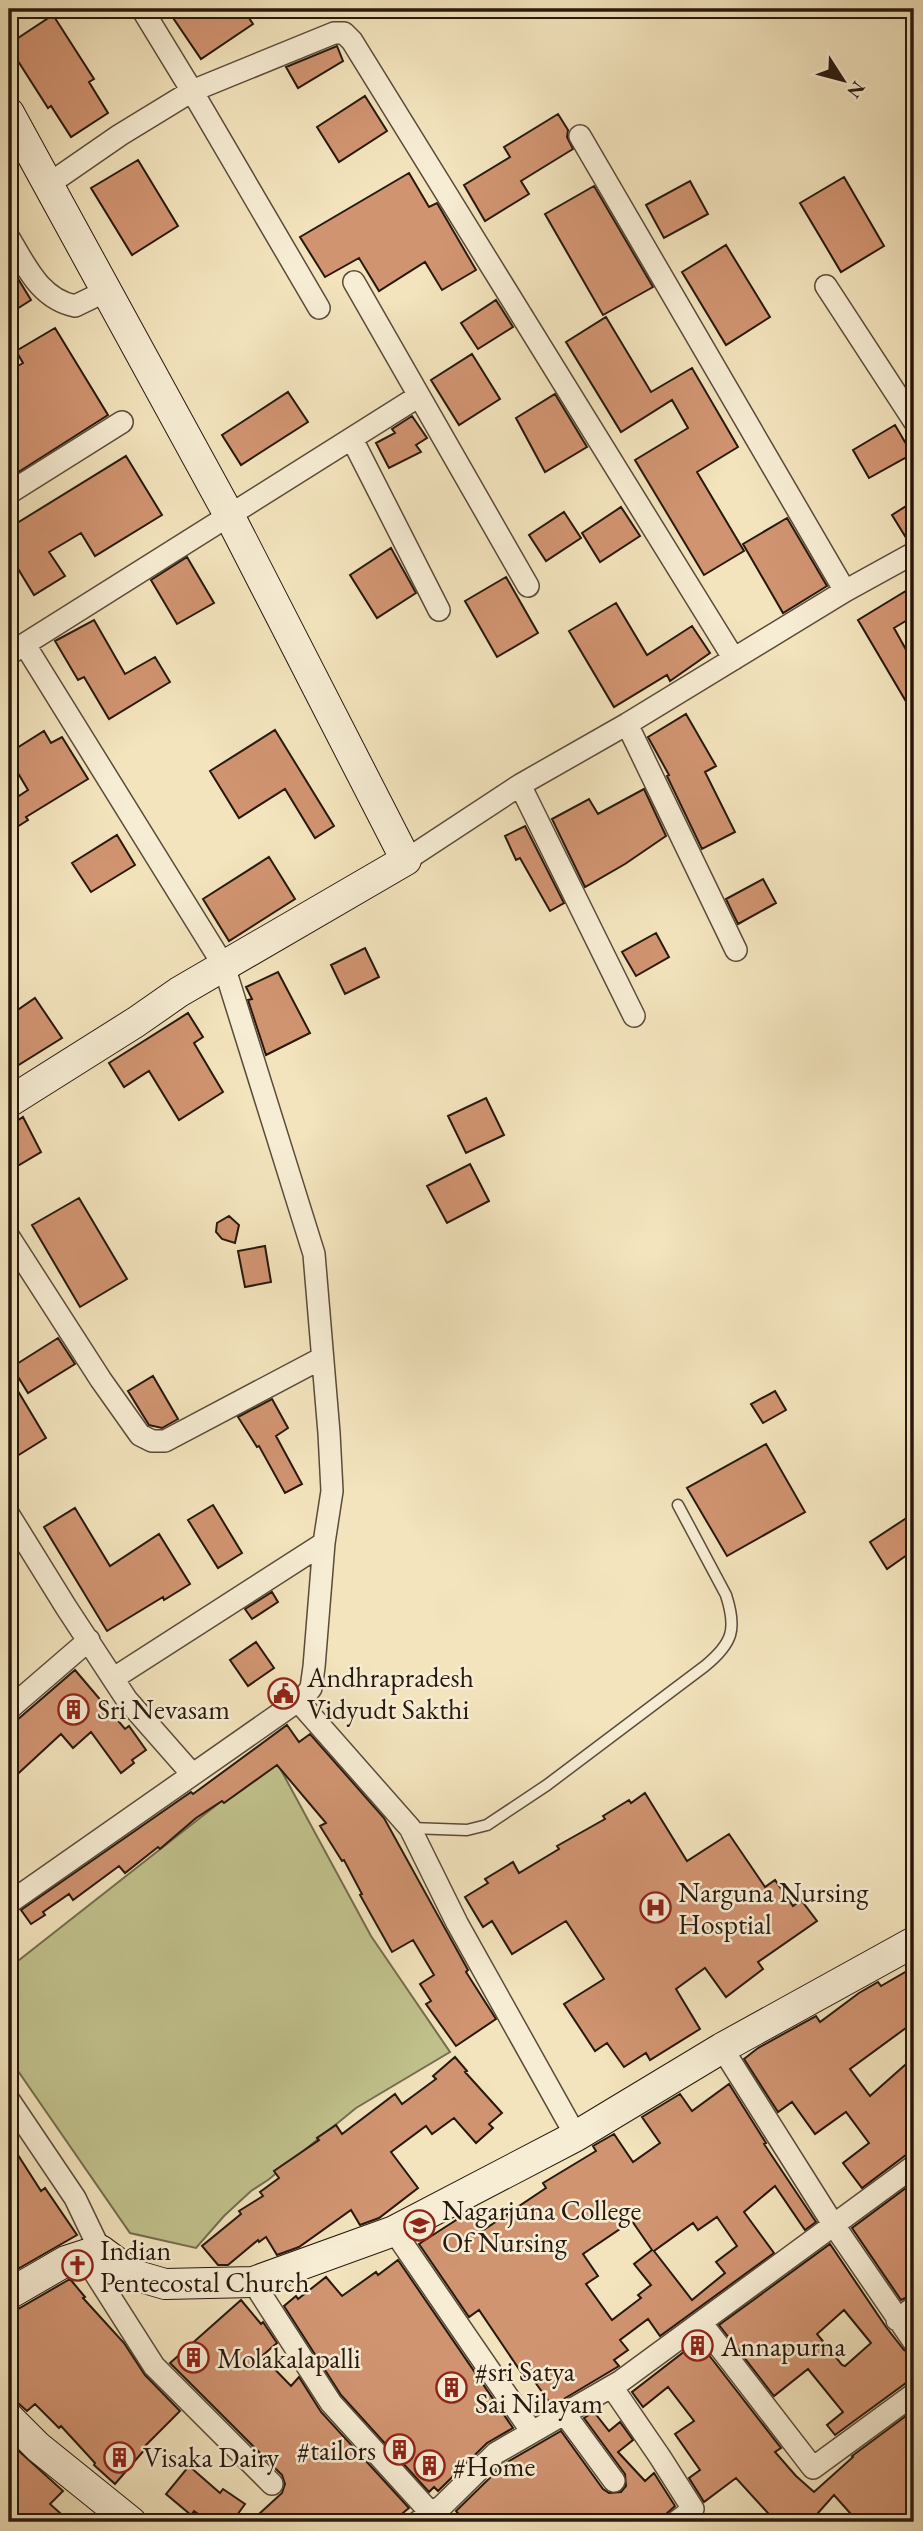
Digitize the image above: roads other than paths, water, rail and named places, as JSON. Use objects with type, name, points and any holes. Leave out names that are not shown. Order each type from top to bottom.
[{"type":"street","points":[[142,9],[319,308]]},
{"type":"street","points":[[49,184],[120,135],[192,91],[334,33],[344,33],[734,659]]},
{"type":"street","points":[[9,114],[229,515],[407,860]]},
{"type":"street","points":[[580,136],[845,591]]},
{"type":"street","points":[[9,238],[36,283],[56,300],[75,306],[106,291]]},
{"type":"street","points":[[355,282],[528,586]]},
{"type":"street","points":[[826,286],[914,421]]},
{"type":"street","points":[[9,1903],[299,1702],[311,1688],[331,1491],[314,1254],[224,966],[17,649],[419,396]]},
{"type":"street","points":[[9,493],[122,422]]},
{"type":"street","points":[[352,439],[439,610]]},
{"type":"street","points":[[9,1102],[179,992],[407,860],[520,785],[627,724],[845,591],[914,553]]},
{"type":"street","points":[[627,724],[736,950]]},
{"type":"street","points":[[520,785],[634,1016]]},
{"type":"street","points":[[9,1237],[101,1380],[140,1435],[146,1439],[165,1441],[323,1358]]},
{"type":"street","points":[[9,1515],[127,1700],[192,1774]]},
{"type":"street","points":[[114,1678],[324,1543]]},
{"type":"street","points":[[9,1709],[89,1640]]},
{"type":"street","points":[[299,1702],[410,1828],[457,1923],[576,2136]]},
{"type":"street","points":[[9,2294],[66,2261],[92,2253],[134,2275],[165,2284],[253,2282],[394,2231],[576,2136],[722,2048],[912,1948]]},
{"type":"street","points":[[722,2048],[833,2224],[914,2342]]},
{"type":"street","points":[[9,2100],[75,2198],[92,2253],[153,2366],[272,2484]]},
{"type":"street","points":[[253,2282],[331,2403],[428,2519],[496,2453],[611,2388],[914,2166]]},
{"type":"street","points":[[394,2231],[532,2432]]},
{"type":"street","points":[[897,2320],[914,2307]]},
{"type":"street","points":[[702,2323],[813,2468],[914,2394]]},
{"type":"street","points":[[611,2388],[693,2509],[676,2522]]},
{"type":"street","points":[[564,2413],[614,2481]]},
{"type":"street","points":[[9,2418],[38,2447],[131,2522]]},
{"type":"lane","points":[[410,1828],[467,1830],[487,1825],[547,1785],[725,1649],[732,1632],[730,1607],[678,1505]]},
{"type":"place","name":"Andhrapradesh Vidyudt Sakthi","points":[[284,1693]]},
{"type":"place","name":"Sri Nevasam","points":[[74,1709]]},
{"type":"place","name":"Narguna Nursing Hosptial","points":[[655,1908]]},
{"type":"place","name":"Nagarjuna College Of Nursing","points":[[419,2226]]},
{"type":"place","name":"Indian Pentecostal Church","points":[[77,2266]]},
{"type":"place","name":"Annapurna","points":[[698,2346]]},
{"type":"place","name":"Molakalapalli","points":[[194,2358]]},
{"type":"place","name":"#sri Satya Sai Nilayam","points":[[452,2387]]},
{"type":"place","name":"#tailors","points":[[399,2450]]},
{"type":"place","name":"Visaka Dairy","points":[[120,2457]]},
{"type":"place","name":"#Home","points":[[430,2466]]}]
